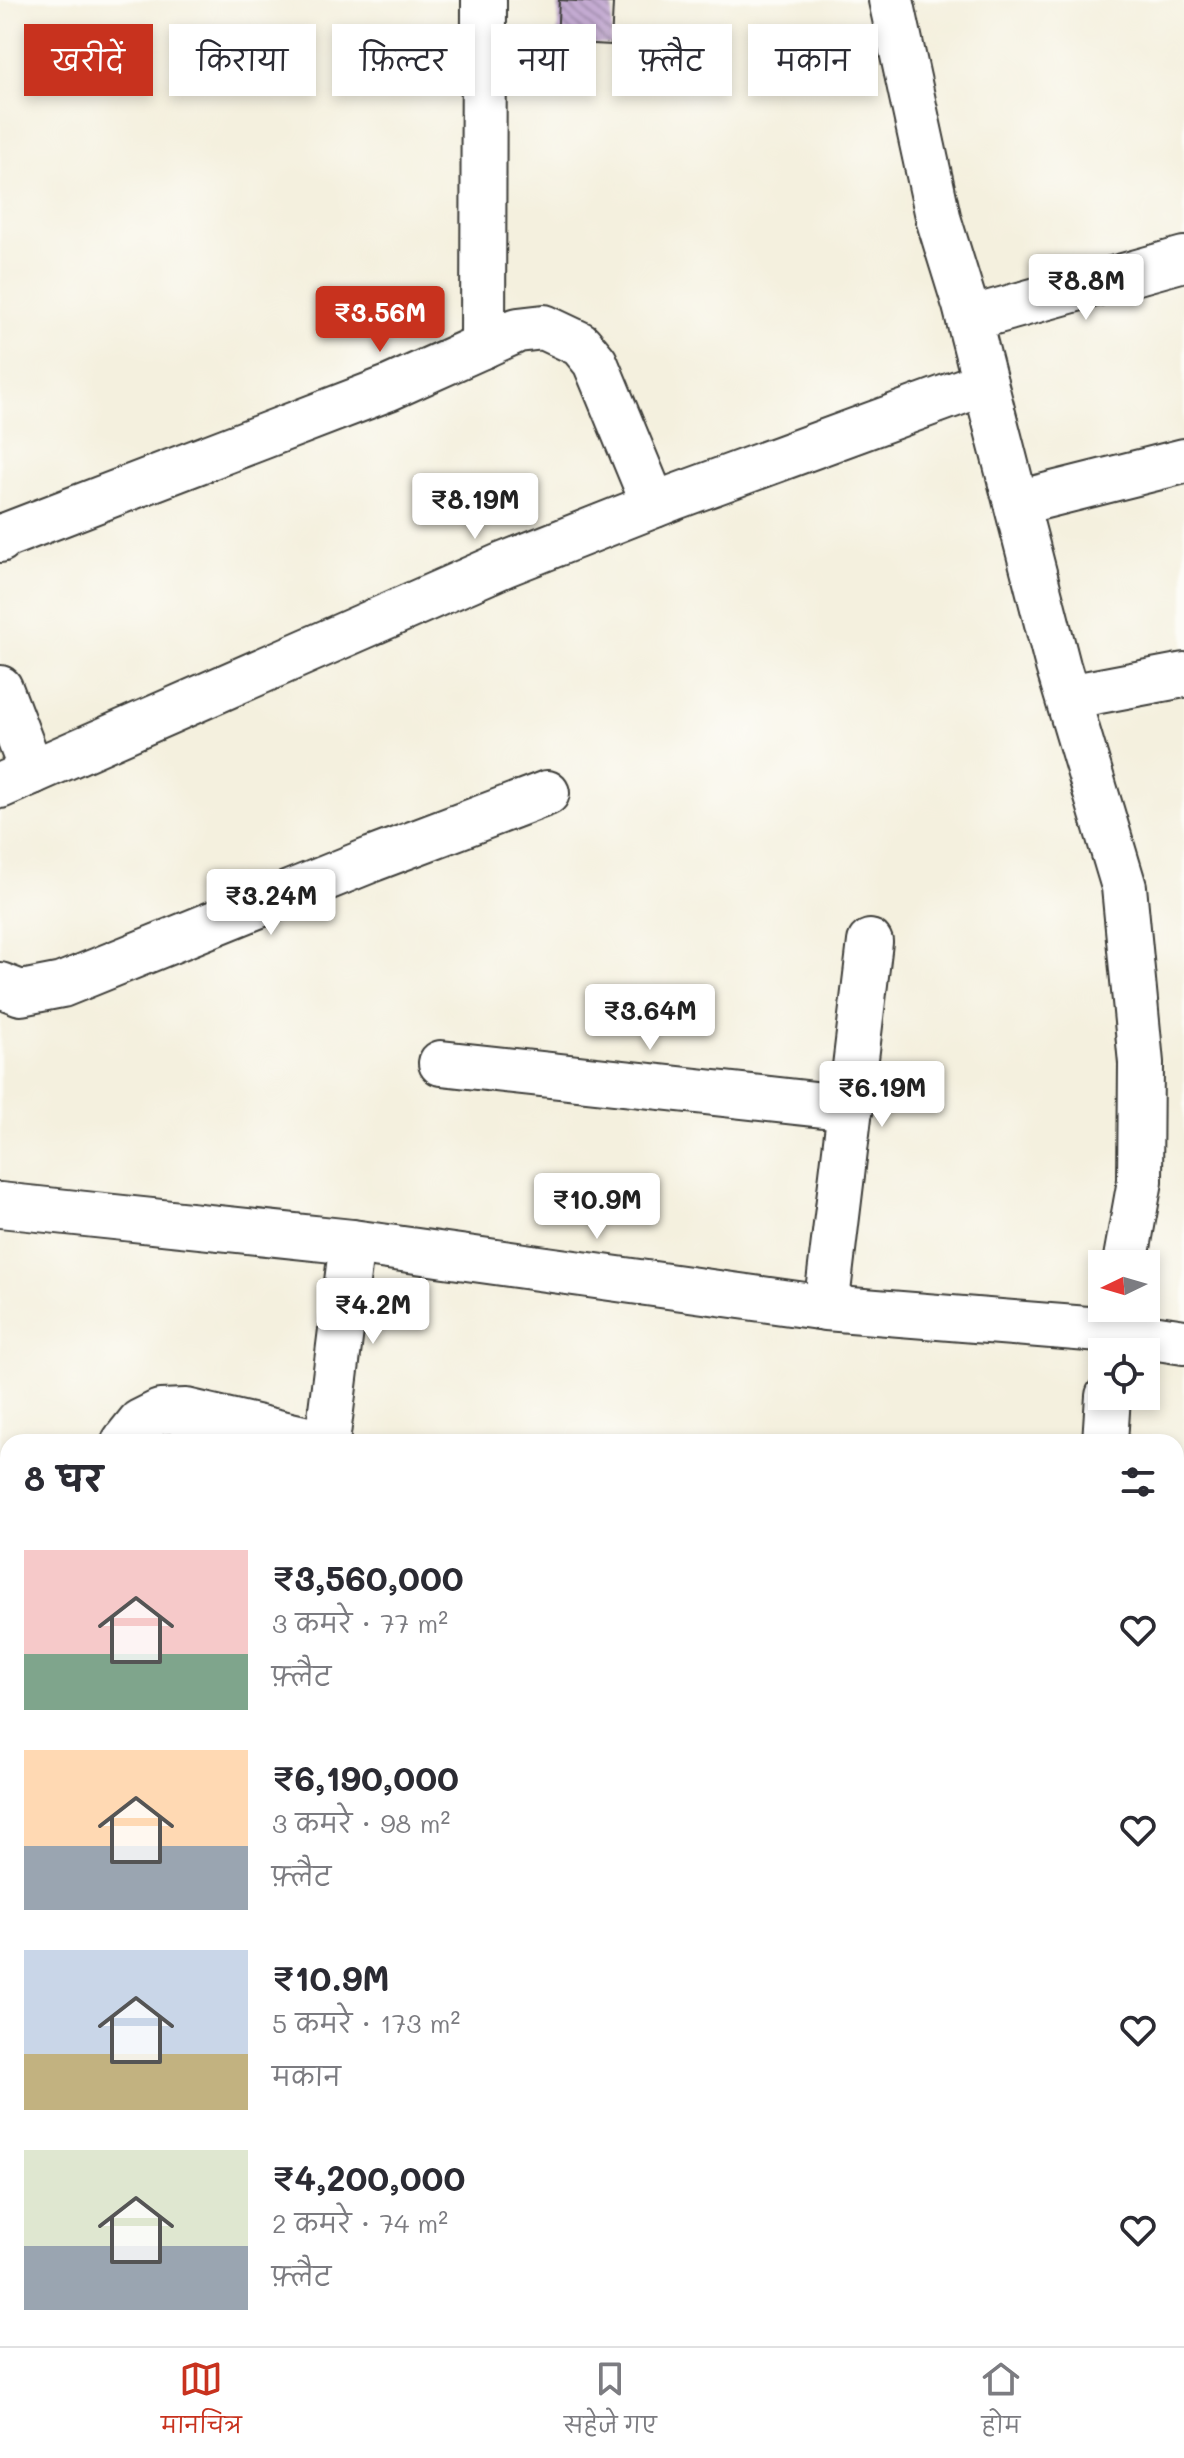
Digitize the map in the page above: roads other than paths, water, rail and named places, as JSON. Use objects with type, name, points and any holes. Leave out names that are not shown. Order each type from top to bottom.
[{"type":"street","points":[[483,346],[484,0]]},
{"type":"street","points":[[891,0],[939,221],[969,319],[1068,697],[1124,887],[1141,1063],[1140,1181],[1128,1250]]},
{"type":"street","points":[[969,319],[1184,259]]},
{"type":"street","points":[[0,540],[389,388],[518,330],[544,327],[580,344],[595,362],[654,505]]},
{"type":"street","points":[[1,692],[16,779],[503,565],[654,505],[985,383]]},
{"type":"street","points":[[1017,503],[1184,461]]},
{"type":"street","points":[[1068,697],[1184,675]]},
{"type":"street","points":[[0,985],[21,993],[62,985],[373,859],[547,793]]},
{"type":"street","points":[[826,1308],[870,942]]},
{"type":"street","points":[[441,1063],[851,1108]]},
{"type":"street","points":[[0,1205],[352,1242],[826,1308],[1114,1330],[1184,1342]]},
{"type":"street","points":[[328,1434],[352,1242]]},
{"type":"street","points":[[1106,1434],[1107,1410]]},
{"type":"street","points":[[130,1434],[140,1422],[160,1412],[186,1411],[285,1434]]}]
